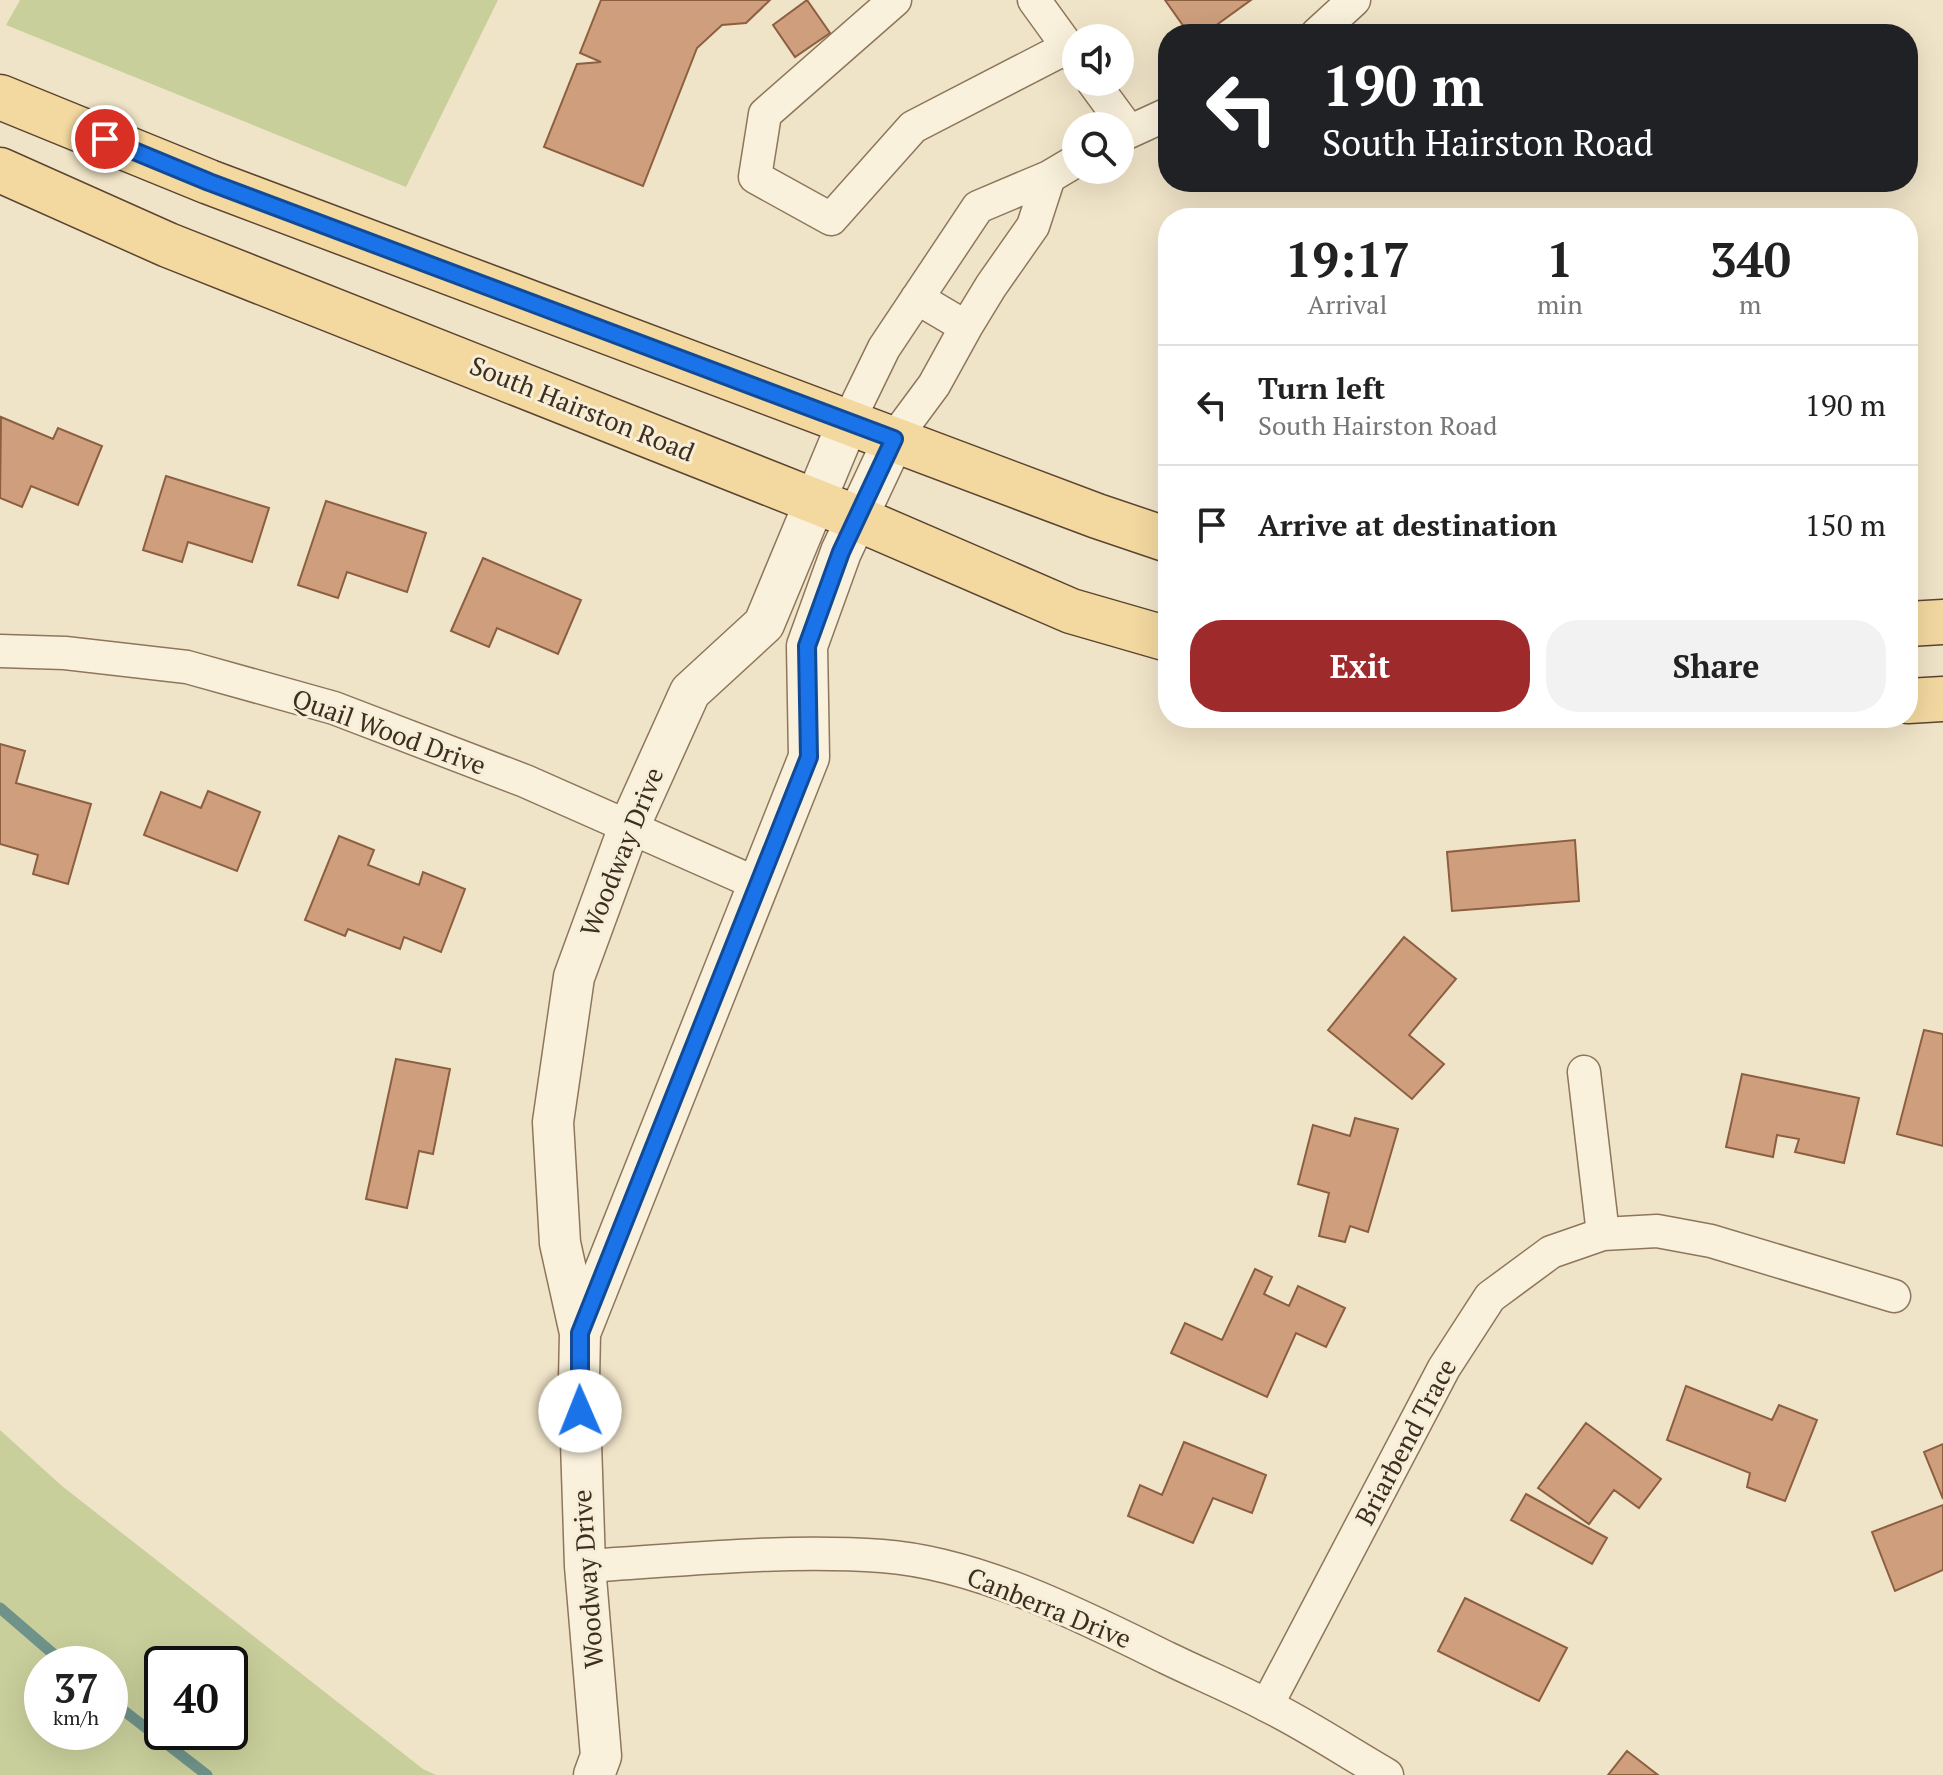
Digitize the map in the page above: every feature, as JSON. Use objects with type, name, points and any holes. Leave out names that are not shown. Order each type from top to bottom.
[{"type":"main road","points":[[0,97],[209,182],[1158,537]]},
{"type":"main road","name":"South Hairston Road","points":[[0,170],[168,245],[857,519],[1071,611],[1158,636]]},
{"type":"main road","points":[[1918,623],[1943,622]]},
{"type":"main road","points":[[1918,700],[1943,699]]},
{"type":"street","points":[[895,0],[765,114],[755,177],[831,219],[913,127],[1062,58]]},
{"type":"street","points":[[1034,0],[1062,39]]},
{"type":"street","points":[[1328,24],[1354,0]]},
{"type":"street","points":[[1134,129],[1158,118]]},
{"type":"street","points":[[848,422],[884,348],[978,207],[1062,169]]},
{"type":"street","points":[[894,439],[934,385],[991,286],[1033,226],[1062,169]]},
{"type":"street","points":[[917,298],[966,327]]},
{"type":"street","name":"Woodway Drive","points":[[594,1775],[601,1756],[585,1566],[580,1333],[560,1243],[553,1122],[574,977],[629,827],[690,692],[764,624],[848,422]]},
{"type":"street","name":"Woodway Drive","points":[[580,1333],[809,757],[807,646],[841,552],[894,439]]},
{"type":"street","name":"Quail Wood Drive","points":[[0,651],[65,653],[187,667],[334,708],[525,781],[758,884]]},
{"type":"street","points":[[1584,1072],[1603,1234]]},
{"type":"street","name":"Briarbend Trace","points":[[1267,1705],[1444,1368],[1490,1297],[1551,1252],[1603,1234],[1657,1231],[1711,1241],[1894,1296]]},
{"type":"street","name":"Canberra Drive","points":[[585,1566],[793,1554],[884,1556],[938,1565],[991,1580],[1098,1624],[1267,1705],[1387,1775]]},
{"type":"green space","points":[[20,0],[498,0],[406,187],[6,25]]},
{"type":"green space","points":[[0,1430],[62,1486],[423,1769],[436,1775],[0,1775]]},
{"type":"building","points":[[601,0],[770,0],[746,23],[722,25],[697,48],[643,186],[544,147],[577,64],[601,62],[580,53]]},
{"type":"building","points":[[807,0],[830,33],[795,57],[773,25]]},
{"type":"building","points":[[1165,0],[1251,0],[1218,24],[1182,24]]},
{"type":"building","points":[[1,417],[53,439],[58,428],[102,446],[78,505],[31,486],[22,507],[0,498]]},
{"type":"building","points":[[166,476],[269,508],[252,562],[188,542],[182,562],[143,550]]},
{"type":"building","points":[[326,501],[426,533],[407,592],[347,572],[338,598],[298,585]]},
{"type":"building","points":[[483,558],[581,600],[558,654],[497,628],[489,647],[451,631]]},
{"type":"building","points":[[0,744],[25,751],[16,783],[91,804],[68,884],[33,874],[38,855],[0,844]]},
{"type":"building","points":[[208,791],[260,812],[237,871],[144,835],[161,792],[201,808]]},
{"type":"building","points":[[339,836],[374,850],[368,865],[419,885],[423,872],[465,889],[441,952],[404,937],[400,949],[348,929],[345,936],[305,920]]},
{"type":"building","points":[[1575,840],[1579,901],[1452,911],[1447,852]]},
{"type":"building","points":[[1404,937],[1456,979],[1409,1035],[1444,1064],[1412,1099],[1328,1030]]},
{"type":"building","points":[[1924,1030],[1943,1034],[1943,1146],[1897,1134]]},
{"type":"building","points":[[396,1059],[450,1069],[433,1154],[419,1151],[407,1208],[366,1199]]},
{"type":"building","points":[[1742,1074],[1859,1098],[1844,1163],[1795,1152],[1799,1139],[1777,1135],[1773,1157],[1726,1147]]},
{"type":"building","points":[[1355,1118],[1398,1129],[1368,1232],[1350,1226],[1345,1242],[1319,1236],[1329,1193],[1298,1184],[1313,1125],[1350,1136]]},
{"type":"building","points":[[1255,1269],[1272,1277],[1264,1294],[1289,1306],[1298,1286],[1345,1308],[1326,1347],[1296,1333],[1267,1397],[1171,1353],[1185,1323],[1222,1340]]},
{"type":"building","points":[[1686,1386],[1772,1420],[1779,1405],[1817,1420],[1785,1501],[1747,1487],[1750,1473],[1667,1440]]},
{"type":"building","points":[[1586,1423],[1661,1479],[1639,1508],[1614,1490],[1589,1524],[1538,1488]]},
{"type":"building","points":[[1184,1442],[1266,1475],[1252,1513],[1213,1498],[1193,1543],[1128,1516],[1140,1485],[1162,1495]]},
{"type":"building","points":[[1943,1444],[1943,1499],[1924,1452]]},
{"type":"building","points":[[1526,1494],[1607,1538],[1592,1564],[1511,1520]]},
{"type":"building","points":[[1943,1505],[1943,1570],[1895,1591],[1872,1532]]},
{"type":"building","points":[[1465,1598],[1567,1648],[1539,1701],[1438,1651]]},
{"type":"building","points":[[1627,1751],[1658,1775],[1608,1775]]},
{"type":"waterway","points":[[0,1608],[44,1646]]},
{"type":"waterway","points":[[128,1714],[207,1775]]},
{"type":"route","points":[[105,139],[209,182],[894,439],[841,552],[807,646],[809,757],[580,1333],[580,1411]]}]
